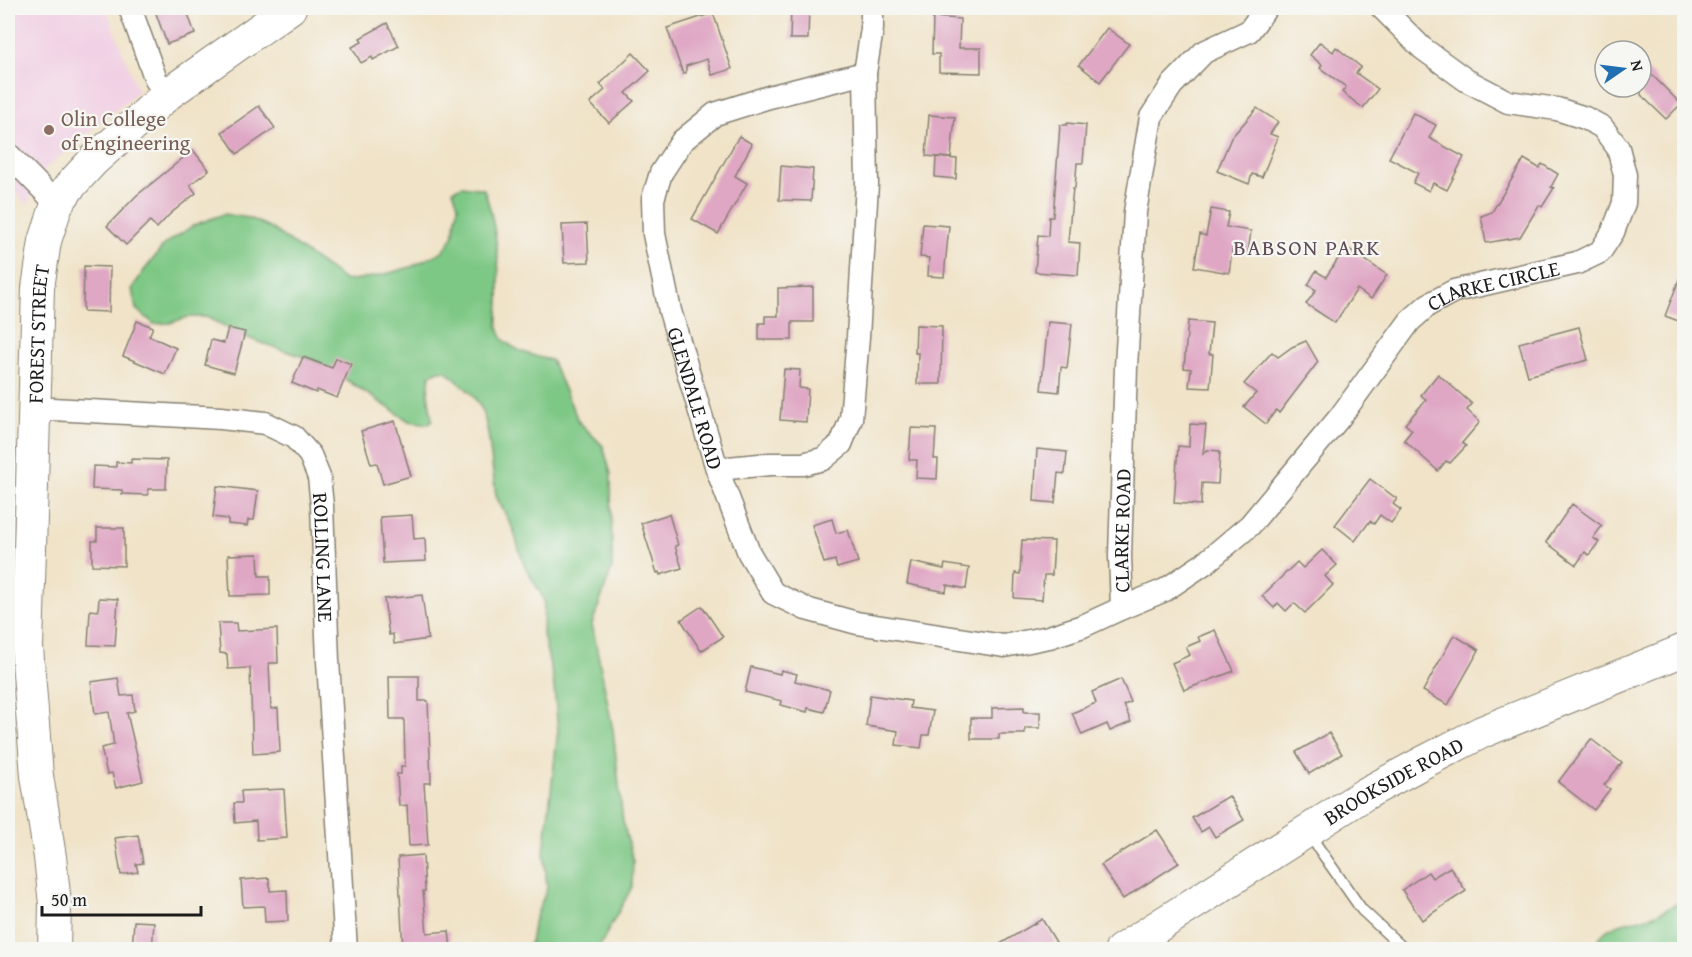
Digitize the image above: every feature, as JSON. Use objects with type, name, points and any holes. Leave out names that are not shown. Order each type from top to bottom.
[{"type":"street","points":[[130,8],[156,80],[168,94]]},
{"type":"street","name":"FOREST STREET","points":[[54,950],[55,904],[37,776],[27,647],[38,288],[45,241],[57,204],[94,160],[168,94],[290,8]]},
{"type":"street","name":"GLENDALE ROAD","points":[[865,74],[769,97],[715,114],[682,141],[661,173],[653,199],[654,234],[670,311],[717,469],[770,464],[803,464],[823,459],[841,444],[851,419],[867,184],[865,74],[872,28],[872,8]]},
{"type":"street","name":"CLARKE ROAD","points":[[717,469],[748,553],[773,593],[806,609],[857,623],[1004,646],[1049,637],[1083,626],[1122,608],[1119,556],[1133,236],[1138,190],[1151,117],[1172,85],[1204,52],[1250,31],[1266,8]]},
{"type":"street","name":"CLARKE CIRCLE","points":[[1122,608],[1165,590],[1197,569],[1250,525],[1340,417],[1410,321],[1428,305],[1454,291],[1577,263],[1600,252],[1613,232],[1624,203],[1625,176],[1618,148],[1602,127],[1585,118],[1557,109],[1508,102],[1466,80],[1422,48],[1382,8]]},
{"type":"street","points":[[8,154],[57,204]]},
{"type":"street","name":"ROLLING LANE","points":[[33,408],[220,418],[265,423],[294,437],[310,455],[319,477],[322,506],[346,950]]},
{"type":"street","name":"BROOKSIDE ROAD","points":[[1121,950],[1365,794],[1482,732],[1684,650]]},
{"type":"lane","points":[[1306,831],[1362,910],[1405,950]]},
{"type":"shaded area","name":"Olin College of Engineering","points":[[8,8],[106,8],[138,91],[45,169],[27,205],[8,182]]},
{"type":"green space","points":[[462,186],[484,189],[492,217],[497,246],[498,323],[501,336],[520,351],[551,360],[579,422],[603,446],[611,474],[612,568],[592,624],[613,730],[623,822],[633,860],[632,887],[598,949],[529,949],[533,925],[547,888],[544,852],[558,730],[553,678],[543,635],[544,599],[524,565],[513,529],[496,496],[483,411],[472,394],[446,371],[439,371],[430,375],[428,393],[432,420],[429,424],[409,421],[319,362],[253,340],[206,317],[188,317],[170,323],[154,324],[136,309],[132,289],[164,245],[194,225],[224,214],[249,218],[269,227],[346,281],[378,276],[411,267],[443,251],[453,237],[458,205],[453,190]]},
{"type":"green space","points":[[1684,900],[1684,949],[1594,949],[1604,932],[1611,927],[1654,915]]},
{"type":"building","points":[[154,8],[186,8],[195,34],[167,44]]},
{"type":"building","points":[[791,8],[809,8],[808,39],[790,39]]},
{"type":"building","points":[[713,13],[732,69],[712,75],[707,59],[686,66],[686,73],[683,74],[667,28]]},
{"type":"building","points":[[933,17],[960,19],[959,48],[981,48],[981,73],[939,72],[939,54],[932,54]]},
{"type":"building","points":[[387,23],[399,46],[373,60],[372,57],[361,63],[352,47],[362,42],[360,38]]},
{"type":"building","points":[[1107,28],[1129,44],[1100,82],[1079,65]]},
{"type":"building","points":[[1320,42],[1333,52],[1336,47],[1361,67],[1356,73],[1378,89],[1363,108],[1342,92],[1346,87],[1320,68],[1322,65],[1310,55]]},
{"type":"building","points":[[633,53],[650,71],[626,93],[634,101],[609,123],[590,103],[605,90],[600,84]]},
{"type":"building","points":[[1653,76],[1681,104],[1666,119],[1645,99],[1653,99]]},
{"type":"building","points":[[259,106],[275,128],[237,154],[222,132]]},
{"type":"building","points":[[1257,108],[1278,122],[1270,134],[1278,137],[1262,177],[1252,174],[1249,184],[1217,171],[1231,138]]},
{"type":"building","points":[[1413,113],[1436,125],[1429,138],[1464,157],[1447,190],[1433,183],[1429,191],[1413,183],[1418,173],[1389,158]]},
{"type":"building","points":[[929,115],[955,117],[951,158],[926,156]]},
{"type":"building","points":[[1067,123],[1086,125],[1083,163],[1077,163],[1075,188],[1073,188],[1068,242],[1080,243],[1078,275],[1035,272],[1038,235],[1048,236],[1049,217],[1053,217],[1060,125],[1067,125]]},
{"type":"building","points":[[739,136],[752,144],[735,176],[747,183],[718,234],[692,219]]},
{"type":"building","points":[[193,150],[209,170],[190,185],[196,193],[157,228],[150,221],[126,245],[107,226],[136,196]]},
{"type":"building","points":[[936,157],[957,159],[956,179],[935,177]]},
{"type":"building","points":[[1524,159],[1539,168],[1542,164],[1558,174],[1551,187],[1554,188],[1542,207],[1539,205],[1520,237],[1486,243],[1481,216],[1492,212]]},
{"type":"building","points":[[781,166],[813,169],[811,201],[779,200]]},
{"type":"building","points":[[1211,209],[1229,212],[1226,227],[1251,231],[1248,253],[1232,251],[1229,273],[1194,267],[1200,234],[1206,236]]},
{"type":"building","points":[[587,224],[589,262],[564,263],[562,225]]},
{"type":"building","points":[[923,224],[949,226],[944,277],[928,276],[929,258],[920,257]]},
{"type":"building","points":[[1346,247],[1387,275],[1371,299],[1357,289],[1335,323],[1306,304],[1316,290],[1308,285],[1316,271],[1326,277]]},
{"type":"building","points":[[84,266],[110,267],[109,312],[83,311]]},
{"type":"building","points":[[1684,270],[1684,323],[1665,316]]},
{"type":"building","points":[[813,287],[813,322],[792,322],[792,340],[759,340],[759,323],[765,323],[765,316],[778,316],[778,288]]},
{"type":"building","points":[[137,321],[153,327],[149,336],[176,348],[165,374],[123,356]]},
{"type":"building","points":[[1188,321],[1212,323],[1209,354],[1213,354],[1210,388],[1189,387],[1191,369],[1184,368]]},
{"type":"building","points":[[1048,322],[1072,324],[1067,368],[1061,367],[1059,392],[1041,390]]},
{"type":"building","points":[[916,325],[942,326],[941,384],[917,384]]},
{"type":"building","points":[[1579,327],[1588,360],[1528,376],[1519,343]]},
{"type":"building","points":[[228,328],[245,332],[234,373],[205,365],[211,340],[224,343]]},
{"type":"building","points":[[1306,341],[1318,362],[1279,413],[1276,410],[1266,424],[1244,407],[1256,393],[1244,384],[1272,352],[1278,357]]},
{"type":"building","points":[[303,357],[332,368],[336,358],[351,364],[337,398],[317,390],[316,393],[292,383]]},
{"type":"building","points":[[784,369],[800,370],[799,388],[808,389],[806,422],[780,420]]},
{"type":"building","points":[[1438,374],[1472,404],[1467,410],[1480,422],[1462,443],[1466,446],[1450,463],[1446,461],[1438,471],[1404,440],[1412,430],[1405,424],[1426,400],[1421,395]]},
{"type":"building","points":[[395,421],[411,476],[383,484],[377,463],[371,464],[361,431]]},
{"type":"building","points":[[1190,424],[1206,425],[1203,454],[1207,450],[1220,451],[1218,484],[1202,483],[1201,505],[1174,503],[1178,446],[1189,447]]},
{"type":"building","points":[[911,428],[936,429],[934,459],[938,459],[937,479],[916,478],[917,460],[909,460]]},
{"type":"building","points":[[1037,449],[1067,452],[1065,474],[1058,473],[1055,503],[1034,501]]},
{"type":"building","points":[[131,459],[167,460],[166,489],[148,489],[148,495],[122,494],[122,490],[92,489],[93,466],[116,467],[116,462],[131,463]]},
{"type":"building","points":[[1370,479],[1397,499],[1393,504],[1401,510],[1391,523],[1380,515],[1374,524],[1370,521],[1355,541],[1335,525]]},
{"type":"building","points":[[217,486],[258,491],[254,520],[248,520],[247,526],[228,524],[228,519],[213,517]]},
{"type":"building","points":[[1572,504],[1602,526],[1593,538],[1599,542],[1589,555],[1585,552],[1576,565],[1546,542]]},
{"type":"building","points":[[669,514],[682,568],[660,575],[659,572],[657,573],[641,523]]},
{"type":"building","points":[[412,515],[414,539],[425,538],[426,561],[383,563],[380,517]]},
{"type":"building","points":[[832,519],[836,533],[848,530],[858,562],[837,568],[835,560],[824,563],[812,525]]},
{"type":"building","points":[[97,528],[124,528],[124,566],[92,565],[92,541],[97,541]]},
{"type":"building","points":[[1022,540],[1054,541],[1052,575],[1044,575],[1042,600],[1014,598],[1015,573],[1020,574]]},
{"type":"building","points":[[1322,550],[1337,565],[1325,576],[1333,585],[1305,613],[1294,603],[1286,611],[1278,603],[1274,608],[1262,596],[1297,562],[1303,568]]},
{"type":"building","points":[[258,554],[259,576],[270,576],[270,595],[230,596],[228,555]]},
{"type":"building","points":[[911,562],[944,569],[945,564],[969,568],[966,589],[947,585],[946,592],[907,584]]},
{"type":"building","points":[[422,595],[428,639],[394,644],[393,634],[389,635],[384,599]]},
{"type":"building","points":[[99,598],[118,599],[115,646],[88,645],[90,610],[98,611]]},
{"type":"building","points":[[702,606],[723,637],[701,651],[681,620]]},
{"type":"building","points":[[218,623],[236,623],[237,631],[277,629],[278,663],[269,663],[271,709],[278,708],[280,752],[253,754],[250,668],[228,669],[227,654],[220,653]]},
{"type":"building","points":[[1215,630],[1234,671],[1184,690],[1172,663],[1190,655],[1186,647],[1200,641],[1198,637]]},
{"type":"building","points":[[1454,635],[1479,650],[1448,705],[1423,691]]},
{"type":"building","points":[[751,667],[780,674],[781,670],[797,674],[795,681],[830,690],[824,712],[808,708],[807,712],[781,705],[782,701],[745,692]]},
{"type":"building","points":[[389,676],[419,676],[419,701],[428,701],[431,783],[424,783],[428,845],[409,846],[407,805],[399,806],[397,774],[401,774],[401,766],[405,766],[404,719],[390,719]]},
{"type":"building","points":[[118,678],[121,696],[133,695],[135,711],[127,713],[143,781],[116,788],[112,773],[107,774],[101,748],[114,745],[109,712],[95,714],[91,682]]},
{"type":"building","points":[[1121,679],[1131,702],[1124,705],[1131,722],[1110,731],[1107,724],[1082,735],[1072,713],[1096,703],[1092,692]]},
{"type":"building","points":[[870,695],[911,701],[910,708],[933,711],[929,735],[923,735],[921,748],[896,745],[898,731],[866,726]]},
{"type":"building","points":[[1024,707],[1024,712],[1040,712],[1040,728],[1025,728],[1025,734],[999,734],[999,739],[971,739],[971,718],[992,718],[992,708]]},
{"type":"building","points":[[1329,733],[1342,754],[1309,774],[1296,752]]},
{"type":"building","points":[[1591,739],[1622,763],[1604,785],[1610,789],[1594,810],[1558,782]]},
{"type":"building","points":[[284,789],[287,838],[257,840],[256,821],[235,823],[234,803],[242,803],[241,791]]},
{"type":"building","points":[[1229,796],[1244,820],[1215,837],[1209,827],[1201,832],[1192,818]]},
{"type":"building","points":[[1157,830],[1179,863],[1123,899],[1101,865]]},
{"type":"building","points":[[138,835],[143,863],[136,864],[138,872],[121,875],[115,838]]},
{"type":"building","points":[[423,855],[425,891],[423,891],[427,933],[449,931],[451,950],[403,950],[398,857]]},
{"type":"building","points":[[1450,867],[1466,891],[1422,920],[1402,890],[1428,872],[1432,878]]},
{"type":"building","points":[[269,878],[270,891],[287,890],[288,921],[265,922],[264,906],[243,907],[241,880]]},
{"type":"building","points":[[1042,919],[1056,942],[1043,950],[990,950]]},
{"type":"building","points":[[134,921],[154,922],[152,950],[132,950]]},
{"type":"place","name":"Olin College of Engineering","points":[[49,130]]},
{"type":"district","name":"BABSON PARK","points":[[1307,247]]}]
